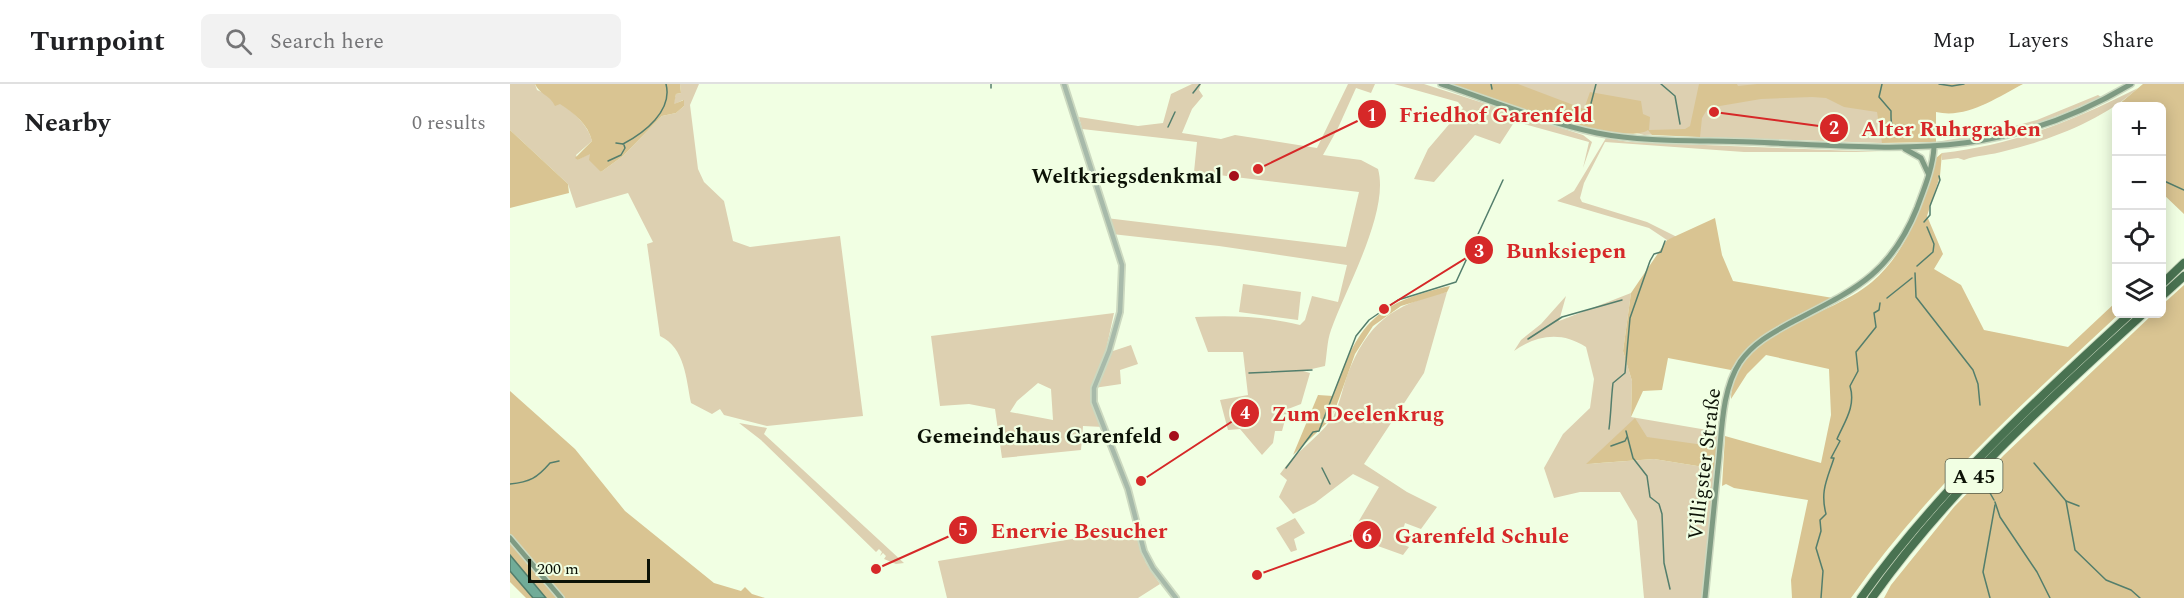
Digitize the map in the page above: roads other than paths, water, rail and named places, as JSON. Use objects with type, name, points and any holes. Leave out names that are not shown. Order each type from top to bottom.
[{"type":"highway","points":[[2166,280],[2184,263]]},
{"type":"highway","points":[[2166,292],[2184,276]]},
{"type":"highway","name":"A 45","points":[[2090,356],[2126,318]]},
{"type":"highway","name":"A 45","points":[[1861,598],[1898,549],[1954,483],[2083,362],[2138,318]]},
{"type":"highway","name":"A 45","points":[[1872,598],[1899,562],[1970,480],[2083,362]]},
{"type":"main road","points":[[1441,84],[1554,122],[1621,136],[1904,148],[1930,148],[1992,140],[2030,131],[2090,107],[2131,84]]},
{"type":"main road","points":[[1904,148],[1916,154],[1926,166],[1928,173]]},
{"type":"main road","points":[[1926,166],[1930,148]]},
{"type":"main road","name":"Villigster Straße","points":[[1705,598],[1725,411],[1735,370],[1747,353],[1764,338],[1854,290],[1870,278],[1888,259],[1907,229],[1934,160],[1930,148]]},
{"type":"main road","points":[[510,538],[561,598]]},
{"type":"street","points":[[1064,84],[1119,253],[1124,277],[1116,330],[1094,388],[1096,410],[1128,489],[1144,551],[1153,568],[1176,598]]},
{"type":"waterway","points":[[623,144],[640,134],[661,112],[667,94],[666,84]]},
{"type":"waterway","points":[[1193,93],[1200,84]]},
{"type":"waterway","points":[[1491,84],[1492,89]]},
{"type":"waterway","points":[[1588,115],[1596,84]]},
{"type":"waterway","points":[[1661,84],[1675,96],[1680,124]]},
{"type":"waterway","points":[[1882,84],[1879,97],[1891,111],[1893,128],[1901,135]]},
{"type":"waterway","points":[[1939,84],[1952,86],[1964,84]]},
{"type":"waterway","points":[[1168,127],[1175,112]]},
{"type":"waterway","points":[[616,143],[623,144]]},
{"type":"waterway","points":[[608,161],[621,155],[625,148],[624,145]]},
{"type":"waterway","points":[[1924,222],[1930,215],[1930,206],[1940,180],[1939,176]]},
{"type":"waterway","points":[[1286,468],[1313,432],[1319,431],[1356,336],[1369,320],[1398,300],[1456,282],[1503,180]]},
{"type":"waterway","points":[[2166,182],[2184,190]]},
{"type":"waterway","points":[[1917,266],[1933,252],[1934,244],[1927,227]]},
{"type":"waterway","points":[[1609,429],[1613,383],[1625,373],[1630,318],[1650,261],[1654,254],[1661,252],[1665,241]]},
{"type":"waterway","points":[[1915,273],[1916,297],[1973,370],[1978,384],[1980,405]]},
{"type":"waterway","points":[[1887,298],[1912,278]]},
{"type":"waterway","points":[[1528,339],[1562,317],[1622,300]]},
{"type":"waterway","points":[[1821,598],[1823,571],[1816,548],[1821,531],[1820,520],[1826,514],[1825,486],[1834,458],[1831,458],[1840,441],[1837,439],[1851,407],[1850,386],[1858,371],[1856,352],[1876,327],[1874,313],[1879,310],[1880,303]]},
{"type":"waterway","points":[[1249,373],[1312,370]]},
{"type":"waterway","points":[[1626,431],[1633,458],[1647,476],[1650,497],[1659,504],[1662,514],[1664,563],[1670,589]]},
{"type":"waterway","points":[[1611,446],[1625,441],[1627,437]]},
{"type":"waterway","points":[[510,484],[533,478],[550,463],[559,461]]},
{"type":"waterway","points":[[2034,463],[2066,501],[2079,506]]},
{"type":"waterway","points":[[1322,468],[1330,484]]},
{"type":"waterway","points":[[1990,493],[1994,500]]},
{"type":"waterway","points":[[2066,501],[2075,550],[2106,580],[2131,590],[2140,598]]},
{"type":"waterway","points":[[1995,502],[2000,517],[2037,572],[2050,598]]},
{"type":"waterway","points":[[1990,598],[1983,572],[1995,505]]},
{"type":"place","name":"Alter Ruhrgraben","points":[[1714,112]]},
{"type":"place","name":"Friedhof Garenfeld","points":[[1258,169]]},
{"type":"place","name":"Weltkriegsdenkmal","points":[[1234,176]]},
{"type":"place","name":"Bunksiepen","points":[[1384,309]]},
{"type":"place","name":"Gemeindehaus Garenfeld","points":[[1174,436]]},
{"type":"place","name":"Zum Deelenkrug","points":[[1141,481]]},
{"type":"place","name":"Enervie Besucher","points":[[876,569]]},
{"type":"place","name":"Garenfeld Schule","points":[[1257,575]]}]
